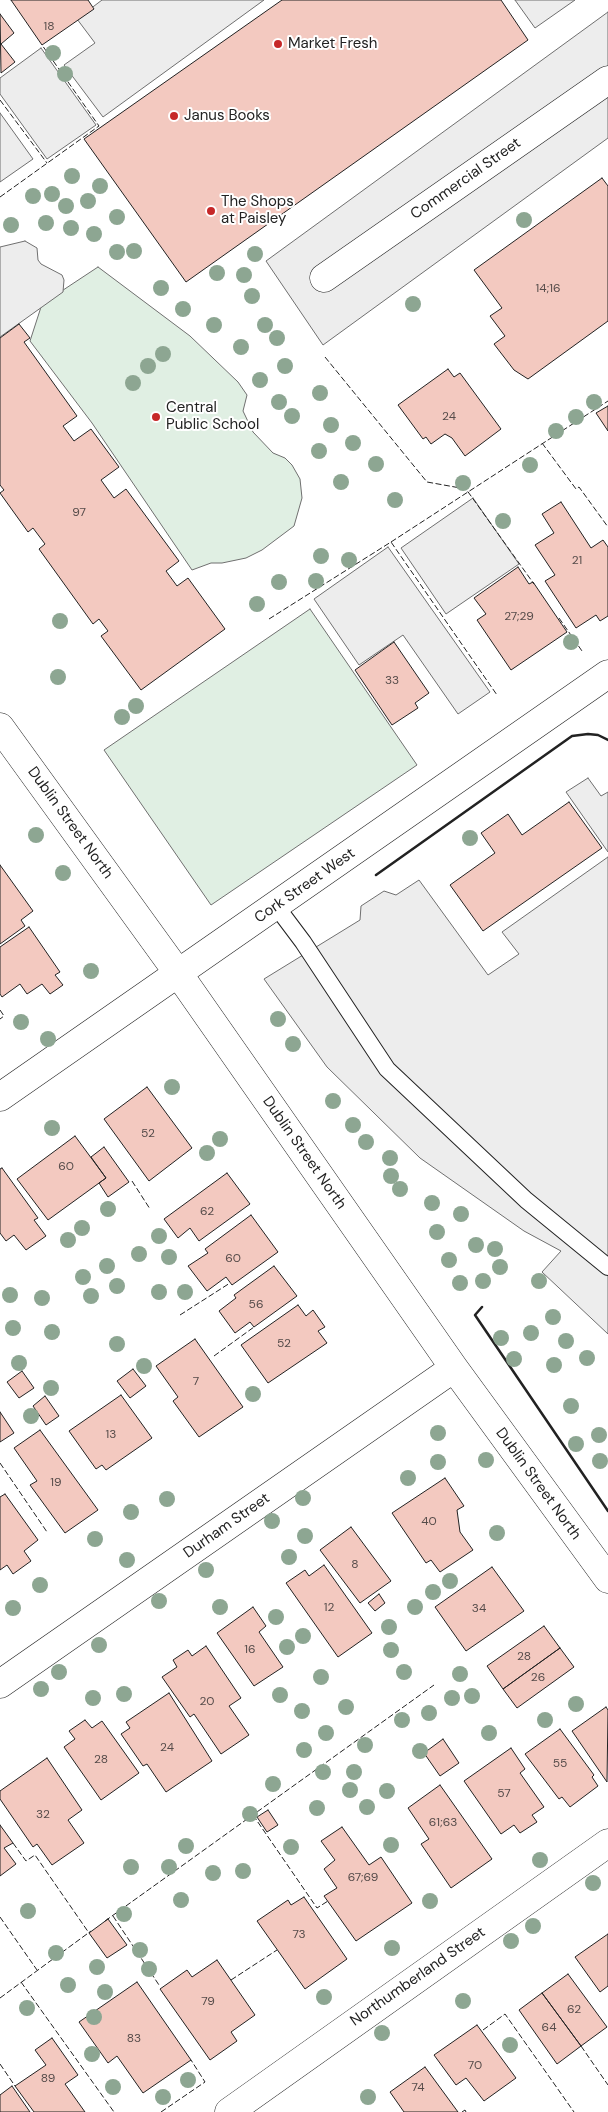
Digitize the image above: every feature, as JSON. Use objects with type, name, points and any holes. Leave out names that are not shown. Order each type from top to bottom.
[{"type":"street","name":"Commercial Street","points":[[324,278],[608,80]]},
{"type":"street","name":"Cork Street West","points":[[0,1097],[605,681]]},
{"type":"street","name":"Dublin Street North","points":[[0,727],[178,973],[454,1368],[608,1579]]},
{"type":"street","name":"Durham Street","points":[[0,1684],[454,1368]]},
{"type":"street","name":"Northumberland Street","points":[[229,2112],[608,1843]]},
{"type":"lane","points":[[276,906],[303,942],[387,1069],[526,1200],[608,1267]]},
{"type":"green space","points":[[98,267],[190,336],[238,382],[247,395],[243,411],[253,432],[273,453],[285,458],[292,465],[300,479],[302,498],[294,526],[262,550],[246,558],[222,563],[211,563],[192,570],[92,423],[30,341],[42,304]]},
{"type":"green space","points":[[310,609],[417,765],[211,905],[104,750]]},
{"type":"shaded area","points":[[102,0],[264,0],[103,117],[64,65],[95,43],[77,19]]},
{"type":"shaded area","points":[[515,0],[575,0],[535,28]]},
{"type":"shaded area","points":[[608,12],[608,138],[323,345],[266,261]]},
{"type":"shaded area","points":[[41,48],[96,125],[47,159],[0,94],[0,78]]},
{"type":"shaded area","points":[[0,113],[33,159],[0,182]]},
{"type":"shaded area","points":[[25,241],[37,248],[38,260],[41,264],[62,275],[64,280],[63,292],[0,337],[0,247]]},
{"type":"shaded area","points":[[473,498],[519,564],[446,614],[401,548]]},
{"type":"shaded area","points":[[388,547],[490,692],[458,714],[403,635],[359,665],[314,599]]},
{"type":"shaded area","points":[[588,778],[601,796],[608,792],[608,852],[566,792]]},
{"type":"shaded area","points":[[608,857],[608,1334],[542,1272],[561,1251],[524,1231],[420,1158],[327,1067],[264,979],[360,920],[361,906],[384,891],[396,895],[419,880],[488,975],[519,954],[502,932]]},
{"type":"building","points":[[11,0],[88,0],[94,9],[42,45]]},
{"type":"building","name":"The Shops at Paisley","points":[[282,0],[501,0],[528,40],[186,282],[84,139]]},
{"type":"building","points":[[0,14],[14,33],[1,44],[15,62],[1,73]]},
{"type":"building","points":[[602,178],[608,186],[608,321],[528,379],[514,370],[494,344],[505,336],[490,316],[502,308],[474,270]]},
{"type":"building","points":[[19,324],[30,338],[24,342],[77,416],[63,426],[74,441],[91,429],[119,467],[101,480],[114,498],[126,489],[179,561],[166,571],[177,586],[188,578],[225,629],[141,690],[101,636],[108,631],[99,619],[93,624],[39,549],[45,544],[33,528],[28,532],[0,493],[4,490],[0,485],[0,338]]},
{"type":"building","points":[[448,369],[454,377],[460,373],[501,429],[465,456],[452,438],[445,434],[431,444],[426,437],[423,439],[398,405]]},
{"type":"building","points":[[608,406],[608,431],[596,413]]},
{"type":"building","points":[[561,502],[591,548],[603,540],[608,547],[608,616],[600,621],[596,615],[576,628],[545,581],[555,575],[535,545],[554,533],[542,514]]},
{"type":"building","points":[[518,567],[529,584],[533,582],[567,632],[511,670],[477,620],[486,614],[474,598]]},
{"type":"building","points":[[394,642],[429,693],[415,703],[418,708],[392,725],[355,670]]},
{"type":"building","points":[[569,802],[602,848],[483,931],[450,885],[495,853],[481,833],[508,814],[522,835]]},
{"type":"building","points":[[0,865],[33,911],[21,920],[25,926],[0,944]]},
{"type":"building","points":[[29,927],[60,972],[55,975],[63,985],[50,994],[42,984],[27,994],[20,984],[2,997],[0,994],[0,947]]},
{"type":"building","points":[[147,1087],[192,1148],[149,1181],[104,1119]]},
{"type":"building","points":[[75,1136],[106,1178],[48,1220],[17,1179]]},
{"type":"building","points":[[104,1147],[129,1182],[108,1197],[99,1183],[106,1178],[91,1157]]},
{"type":"building","points":[[2,1168],[38,1218],[34,1220],[46,1236],[26,1250],[14,1235],[6,1241],[0,1233],[0,1169]]},
{"type":"building","points":[[227,1173],[250,1204],[199,1241],[190,1228],[178,1238],[164,1219]]},
{"type":"building","points":[[251,1215],[278,1252],[232,1285],[226,1277],[207,1291],[188,1266],[208,1253],[205,1249]]},
{"type":"building","points":[[274,1266],[297,1296],[254,1327],[250,1322],[235,1333],[219,1311],[236,1298],[234,1295]]},
{"type":"building","points":[[298,1305],[306,1316],[313,1310],[325,1327],[318,1331],[327,1343],[268,1383],[241,1345]]},
{"type":"building","points":[[195,1339],[243,1407],[199,1437],[173,1401],[178,1397],[156,1366]]},
{"type":"building","points":[[133,1369],[146,1386],[130,1398],[117,1381]]},
{"type":"building","points":[[22,1371],[34,1388],[19,1398],[7,1382]]},
{"type":"building","points":[[121,1395],[152,1438],[106,1470],[102,1465],[96,1469],[69,1431]]},
{"type":"building","points":[[45,1396],[59,1416],[46,1425],[33,1406]]},
{"type":"building","points":[[0,1412],[14,1433],[0,1442]]},
{"type":"building","points":[[40,1430],[98,1510],[65,1533],[30,1485],[37,1481],[14,1448]]},
{"type":"building","points":[[445,1478],[464,1506],[457,1510],[460,1532],[473,1550],[440,1572],[431,1560],[426,1563],[392,1513]]},
{"type":"building","points":[[5,1494],[38,1540],[24,1551],[31,1561],[13,1574],[7,1565],[0,1570],[0,1497]]},
{"type":"building","points":[[351,1527],[391,1581],[360,1603],[320,1550]]},
{"type":"building","points":[[324,1565],[372,1633],[338,1657],[286,1583],[305,1570],[309,1576]]},
{"type":"building","points":[[492,1567],[524,1611],[466,1651],[435,1607]]},
{"type":"building","points":[[379,1594],[385,1603],[375,1611],[368,1603]]},
{"type":"building","points":[[253,1607],[266,1626],[259,1632],[283,1667],[254,1686],[217,1633]]},
{"type":"building","points":[[544,1626],[560,1648],[503,1689],[487,1666]]},
{"type":"building","points":[[206,1646],[241,1698],[229,1706],[249,1735],[221,1754],[194,1714],[190,1717],[162,1677],[177,1667],[173,1660],[188,1650],[192,1656]]},
{"type":"building","points":[[560,1648],[574,1667],[517,1708],[503,1689]]},
{"type":"building","points":[[169,1693],[212,1761],[166,1792],[147,1764],[143,1766],[121,1734],[130,1728],[126,1722]]},
{"type":"building","points":[[606,1707],[608,1710],[607,1782],[572,1731]]},
{"type":"building","points":[[85,1720],[92,1728],[102,1721],[139,1773],[101,1800],[64,1747],[75,1739],[69,1731]]},
{"type":"building","points":[[560,1729],[594,1775],[592,1777],[598,1786],[570,1807],[562,1797],[559,1799],[525,1754]]},
{"type":"building","points":[[443,1739],[459,1763],[440,1776],[424,1753]]},
{"type":"building","points":[[511,1748],[525,1769],[520,1773],[544,1807],[532,1815],[537,1822],[520,1833],[514,1825],[501,1834],[464,1781]]},
{"type":"building","points":[[47,1758],[82,1810],[68,1820],[84,1843],[52,1865],[37,1844],[33,1847],[0,1799],[0,1791]]},
{"type":"building","points":[[440,1785],[492,1859],[451,1888],[421,1844],[429,1839],[408,1808]]},
{"type":"building","points":[[268,1810],[278,1825],[267,1832],[257,1817]]},
{"type":"building","points":[[0,1825],[13,1843],[4,1848],[16,1864],[0,1876]]},
{"type":"building","points":[[342,1827],[369,1865],[381,1857],[412,1903],[356,1941],[324,1896],[337,1888],[324,1869],[335,1860],[321,1841]]},
{"type":"building","points":[[304,1897],[347,1959],[305,1989],[257,1921],[288,1900],[291,1905]]},
{"type":"building","points":[[108,1919],[127,1945],[107,1958],[89,1933]]},
{"type":"building","points":[[608,1934],[608,1986],[600,1992],[575,1957]]},
{"type":"building","points":[[217,1960],[255,2015],[231,2032],[237,2041],[210,2060],[160,1989],[187,1970],[192,1977]]},
{"type":"building","points":[[568,1974],[607,2027],[581,2046],[542,1993]]},
{"type":"building","points":[[137,1982],[191,2060],[143,2093],[117,2056],[108,2063],[79,2022]]},
{"type":"building","points":[[542,1993],[581,2046],[557,2064],[519,2010]]},
{"type":"building","points":[[477,2025],[516,2078],[484,2101],[466,2078],[456,2085],[434,2055]]},
{"type":"building","points":[[52,2038],[78,2075],[65,2084],[85,2112],[34,2112],[15,2086],[46,2065],[35,2050]]},
{"type":"building","points":[[425,2067],[458,2112],[404,2112],[390,2092]]},
{"type":"building","points":[[12,2086],[30,2112],[0,2112],[0,2095]]},
{"type":"fence","points":[[0,197],[99,126],[42,45]]},
{"type":"fence","points":[[0,100],[47,163]]},
{"type":"fence","points":[[325,357],[427,482],[466,489],[534,584]]},
{"type":"fence","points":[[391,542],[608,401]]},
{"type":"fence","points":[[542,443],[576,489],[579,487],[608,527]]},
{"type":"fence","points":[[269,619],[391,542],[497,695]]},
{"type":"fence","points":[[559,618],[582,651]]},
{"type":"fence","points":[[0,1010],[4,1016],[0,1019]]},
{"type":"fence","points":[[132,1181],[150,1209]]},
{"type":"fence","points":[[180,1315],[230,1283]]},
{"type":"fence","points":[[214,1356],[254,1327]]},
{"type":"fence","points":[[0,1463],[47,1532]]},
{"type":"fence","points":[[105,1921],[434,1685]]},
{"type":"fence","points":[[253,1815],[317,1908],[328,1901]]},
{"type":"fence","points":[[13,1843],[26,1861],[35,1855],[89,1933]]},
{"type":"fence","points":[[113,1916],[159,1985]]},
{"type":"fence","points":[[0,1917],[37,1970]]},
{"type":"fence","points":[[0,1998],[91,1931]]},
{"type":"fence","points":[[231,1980],[277,1950]]},
{"type":"fence","points":[[21,1982],[114,2112]]},
{"type":"fence","points":[[483,2030],[505,2014],[574,2112]]},
{"type":"fence","points":[[581,2046],[608,2085]]},
{"type":"fence","points":[[161,2112],[205,2082],[191,2060]]},
{"type":"fence","points":[[0,2064],[15,2086]]},
{"type":"fence","points":[[462,2112],[465,2110],[466,2112]]},
{"type":"wall","points":[[376,875],[572,736],[598,735],[608,740]]},
{"type":"wall","points":[[482,1307],[475,1315],[608,1511]]},
{"type":"place","name":"Market Fresh","points":[[278,44]]},
{"type":"place","name":"Janus Books","points":[[174,116]]},
{"type":"place","name":"The Shops at Paisley","points":[[211,211]]},
{"type":"place","name":"Central Public School","points":[[156,417]]}]
